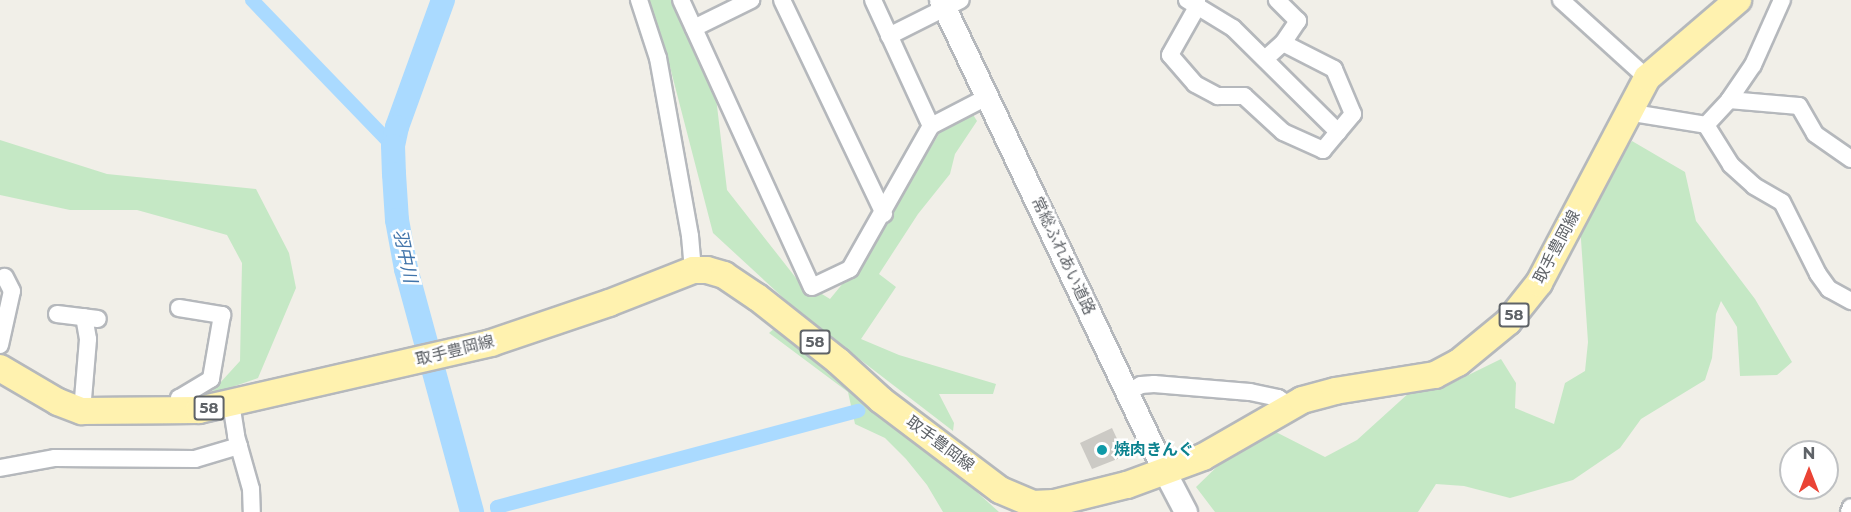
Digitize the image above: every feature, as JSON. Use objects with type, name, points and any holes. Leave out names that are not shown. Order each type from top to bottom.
[{"type":"main road","name":"取手豊岡線","points":[[0,368],[58,402],[82,411],[199,410],[255,395],[434,357],[533,329],[693,270],[724,274],[757,297],[838,361],[881,400],[1014,498],[1033,504],[1054,503],[1165,472],[1203,457],[1302,400],[1335,391],[1435,375],[1458,363],[1508,322],[1539,283],[1627,112],[1647,78],[1738,0]]},
{"type":"street","points":[[639,0],[657,58],[690,236],[693,270]]},
{"type":"street","points":[[681,0],[812,287],[850,269],[884,214],[931,126],[987,98]]},
{"type":"street","points":[[694,28],[751,0]]},
{"type":"street","points":[[783,0],[884,214]]},
{"type":"street","points":[[873,0],[931,126]]},
{"type":"street","points":[[1265,58],[1283,43],[1298,21],[1277,0]]},
{"type":"street","points":[[1561,0],[1647,78]]},
{"type":"street","points":[[1706,125],[1729,100],[1753,65],[1782,0]]},
{"type":"street","points":[[1283,43],[1334,69],[1353,114],[1338,132],[1323,150],[1283,132],[1244,96],[1218,96],[1195,84],[1170,55],[1193,2],[1233,28],[1338,132]]},
{"type":"street","points":[[890,36],[949,3]]},
{"type":"street","name":"常総ふれあい道路","points":[[949,3],[987,98],[1186,512]]},
{"type":"street","points":[[1729,100],[1799,106],[1815,134],[1851,159]]},
{"type":"street","points":[[1627,112],[1706,125],[1731,165],[1754,186],[1782,202],[1818,274],[1829,289],[1851,301]]},
{"type":"street","points":[[0,345],[12,291],[5,278]]},
{"type":"street","points":[[179,308],[222,315],[211,379],[179,398],[179,411]]},
{"type":"street","points":[[57,314],[91,318],[82,411]]},
{"type":"street","points":[[1128,393],[1141,385],[1154,384],[1250,392],[1278,398],[1291,406]]},
{"type":"street","points":[[231,403],[239,446],[251,489],[252,512]]},
{"type":"street","points":[[0,468],[55,458],[195,459],[239,446]]},
{"type":"street","points":[[1849,512],[1851,507]]},
{"type":"green space","points":[[643,0],[673,0],[715,89],[727,190],[796,278],[830,299],[862,260],[942,129],[972,113],[977,121],[955,154],[950,174],[918,214],[879,274],[896,287],[861,339],[899,355],[996,384],[993,394],[939,394],[954,423],[953,431],[802,315],[713,233],[670,67]]},
{"type":"green space","points":[[0,140],[107,174],[256,189],[289,253],[296,288],[258,378],[209,395],[240,361],[242,263],[227,235],[137,210],[70,210],[0,195]]},
{"type":"green space","points":[[1632,141],[1685,172],[1696,221],[1755,299],[1792,362],[1777,375],[1740,376],[1737,327],[1721,301],[1716,314],[1712,358],[1705,380],[1641,419],[1620,448],[1573,480],[1510,498],[1464,486],[1436,484],[1418,512],[1215,512],[1196,487],[1226,458],[1270,429],[1325,457],[1357,440],[1410,392],[1442,388],[1501,359],[1516,383],[1515,408],[1554,424],[1565,383],[1585,371],[1588,342],[1580,225],[1595,189]]},
{"type":"green space","points":[[776,327],[919,440],[999,512],[943,512],[927,485],[885,438],[855,424],[848,392],[769,333]]},
{"type":"building","name":"焼肉きんぐ","points":[[1112,428],[1125,456],[1092,469],[1080,443]]},
{"type":"waterway","points":[[252,0],[393,146]]},
{"type":"waterway","name":"羽中川","points":[[443,0],[397,127],[393,146],[394,174],[397,220],[406,269],[472,512]]},
{"type":"waterway","points":[[498,512],[497,507],[858,411]]},
{"type":"place","name":"焼肉きんぐ","points":[[1102,450]]}]
